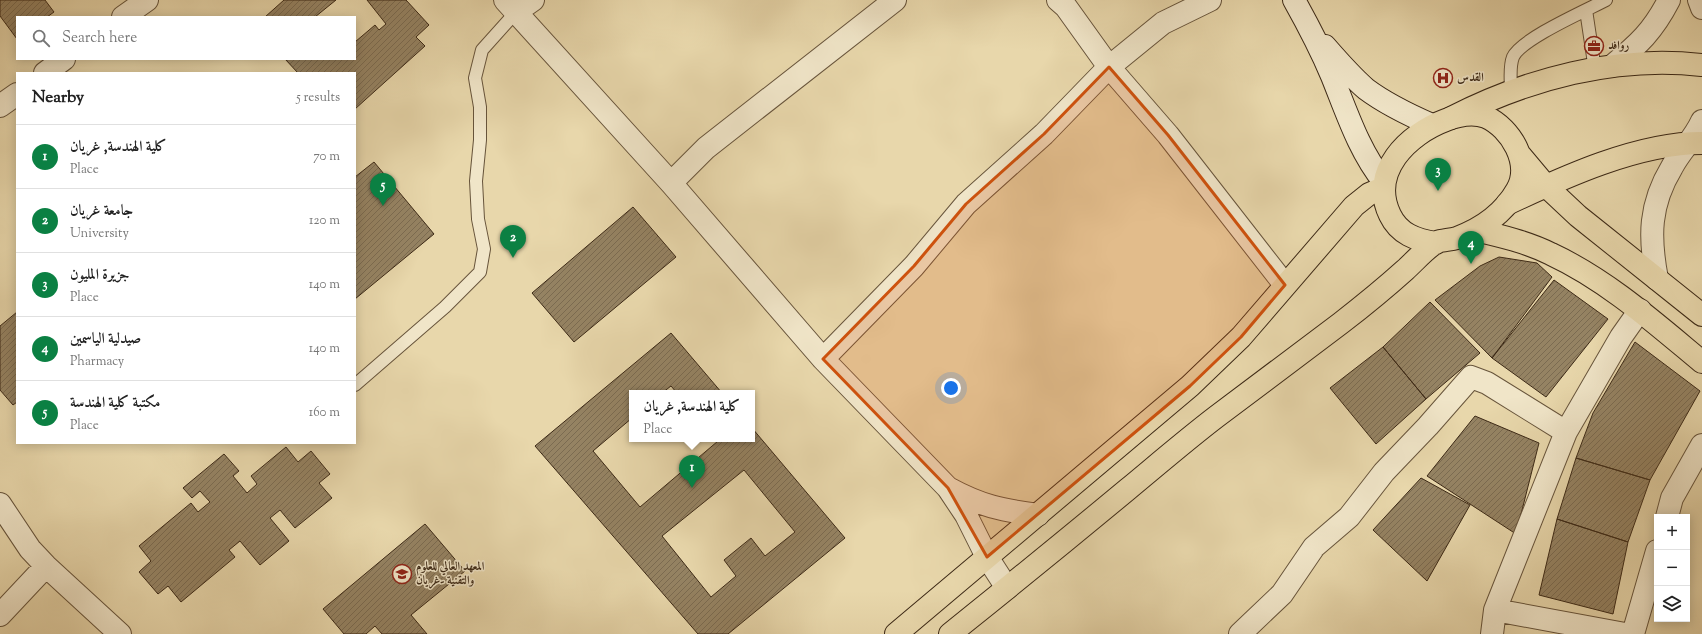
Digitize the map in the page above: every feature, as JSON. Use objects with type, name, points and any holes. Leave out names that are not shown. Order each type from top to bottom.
[{"type":"main road","points":[[1520,155],[1522,171],[1519,188],[1507,204],[1492,218],[1475,230],[1456,238],[1436,243],[1420,240],[1404,233],[1393,221],[1385,205],[1384,185],[1390,167],[1398,153],[1414,138],[1441,122],[1481,103],[1538,82],[1603,68],[1650,63],[1702,65]]},
{"type":"main road","points":[[1441,122],[1472,113],[1488,118],[1502,128],[1513,140],[1520,155],[1546,186],[1578,216],[1702,315]]},
{"type":"main road","points":[[1507,204],[1546,186],[1602,164],[1641,152],[1696,143]]},
{"type":"main road","points":[[896,634],[986,556],[1038,515],[1190,386],[1241,337],[1354,206],[1369,194],[1384,185]]},
{"type":"main road","points":[[1475,230],[1512,238],[1551,254],[1591,277],[1640,310],[1702,362]]},
{"type":"main road","points":[[950,634],[1215,418],[1347,318],[1436,243]]},
{"type":"street","points":[[124,16],[147,0]]},
{"type":"street","points":[[671,183],[706,148],[896,0]]},
{"type":"street","points":[[1058,0],[1066,7],[1110,67],[1168,135],[1286,285]]},
{"type":"street","points":[[823,359],[914,266],[966,204],[1044,134],[1110,67],[1162,23],[1210,0]]},
{"type":"street","points":[[1294,0],[1311,30],[1359,143],[1371,166],[1384,185]]},
{"type":"street","points":[[1603,68],[1637,45],[1658,20],[1669,0]]},
{"type":"street","points":[[1699,0],[1702,8]]},
{"type":"street","points":[[518,4],[823,359],[948,488],[966,515],[986,556],[1007,588]]},
{"type":"street","points":[[1311,30],[1339,63],[1367,89],[1398,109],[1441,122]]},
{"type":"street","points":[[46,72],[63,60]]},
{"type":"street","points":[[0,106],[16,95]]},
{"type":"street","points":[[1657,279],[1652,250],[1652,221],[1659,193],[1672,166],[1696,143],[1702,121]]},
{"type":"street","points":[[1492,634],[1495,610],[1566,432],[1621,337],[1640,310]]},
{"type":"street","points":[[1240,634],[1282,594],[1314,547],[1349,516],[1384,472],[1428,426],[1471,377],[1487,383],[1566,432]]},
{"type":"street","points":[[1668,514],[1672,498],[1702,446]]},
{"type":"street","points":[[948,488],[969,500],[992,508],[1038,515]]},
{"type":"street","points":[[0,504],[30,549],[46,566],[120,634]]},
{"type":"street","points":[[1633,634],[1654,561]]},
{"type":"street","points":[[0,616],[46,566]]},
{"type":"street","points":[[1495,610],[1625,634]]},
{"type":"lane","points":[[1511,91],[1510,65],[1518,49],[1532,39],[1606,0]]},
{"type":"lane","points":[[356,385],[445,307],[480,272],[484,249],[477,212],[476,181],[480,140],[480,114],[475,78],[482,50],[518,4]]},
{"type":"lane","points":[[1586,10],[1603,68]]},
{"type":"highlighted area","points":[[1109,67],[1168,135],[1285,285],[1241,337],[1190,386],[987,557],[948,488],[823,359],[914,266],[966,204],[1044,134]]},
{"type":"building","points":[[0,0],[45,0],[54,12],[48,16],[16,16],[16,38],[0,16]]},
{"type":"building","points":[[284,0],[336,0],[316,16],[266,16]]},
{"type":"building","points":[[367,0],[406,0],[429,25],[416,37],[425,46],[356,108],[356,72],[297,72],[286,60],[356,60],[356,41],[375,25],[379,30],[386,24]]},
{"type":"building","points":[[374,162],[434,234],[356,298],[356,176]]},
{"type":"building","points":[[633,207],[676,257],[574,342],[532,293]]},
{"type":"building","points":[[1499,257],[1537,263],[1552,277],[1492,358],[1435,300],[1480,266]]},
{"type":"building","points":[[1554,280],[1608,319],[1546,397],[1492,358]]},
{"type":"building","points":[[1430,302],[1480,353],[1426,399],[1383,347]]},
{"type":"building","points":[[16,313],[16,403],[13,405],[0,390],[0,326]]},
{"type":"building","points":[[671,333],[719,390],[674,390],[671,386],[666,390],[629,390],[629,421],[593,451],[640,507],[717,442],[755,442],[755,432],[845,538],[728,634],[698,634],[535,446]],"holes":[[[744,470],[795,532],[765,556],[751,538],[724,560],[736,576],[711,597],[662,536]]]},
{"type":"building","points":[[1635,342],[1700,391],[1650,480],[1576,458],[1593,413]]},
{"type":"building","points":[[1383,347],[1426,399],[1376,444],[1330,388]]},
{"type":"building","points":[[1475,416],[1539,443],[1516,534],[1427,476]]},
{"type":"building","points":[[286,447],[298,462],[311,451],[330,474],[319,483],[332,498],[295,528],[280,510],[270,518],[289,541],[260,565],[240,541],[229,550],[235,557],[181,602],[168,586],[158,594],[139,572],[151,561],[139,546],[191,503],[198,512],[210,502],[200,491],[192,498],[183,488],[224,454],[239,471],[233,476],[247,493],[257,484],[251,476]]},
{"type":"building","points":[[1576,458],[1650,480],[1628,542],[1557,519]]},
{"type":"building","points":[[1421,478],[1470,505],[1427,581],[1373,530]]},
{"type":"building","points":[[1557,519],[1628,542],[1613,614],[1539,595]]},
{"type":"building","points":[[425,524],[465,571],[411,615],[427,634],[382,634],[375,626],[366,634],[344,634],[323,609]]},
{"type":"place","name":"روافد","points":[[1594,46]]},
{"type":"place","name":"القدس","points":[[1443,78]]},
{"type":"place","name":"جزيرة المليون","points":[[1438,191]]},
{"type":"place","name":"مكتبة كلية الهندسة","points":[[383,206]]},
{"type":"place","name":"جامعة غريان","points":[[513,258]]},
{"type":"place","name":"صيدلية الياسمين","points":[[1471,264]]},
{"type":"place","name":"كلية الهندسة, غريان","points":[[692,488]]},
{"type":"place","name":"المعهد العالي للعلوم والتقنية -غريان","points":[[402,574]]}]
